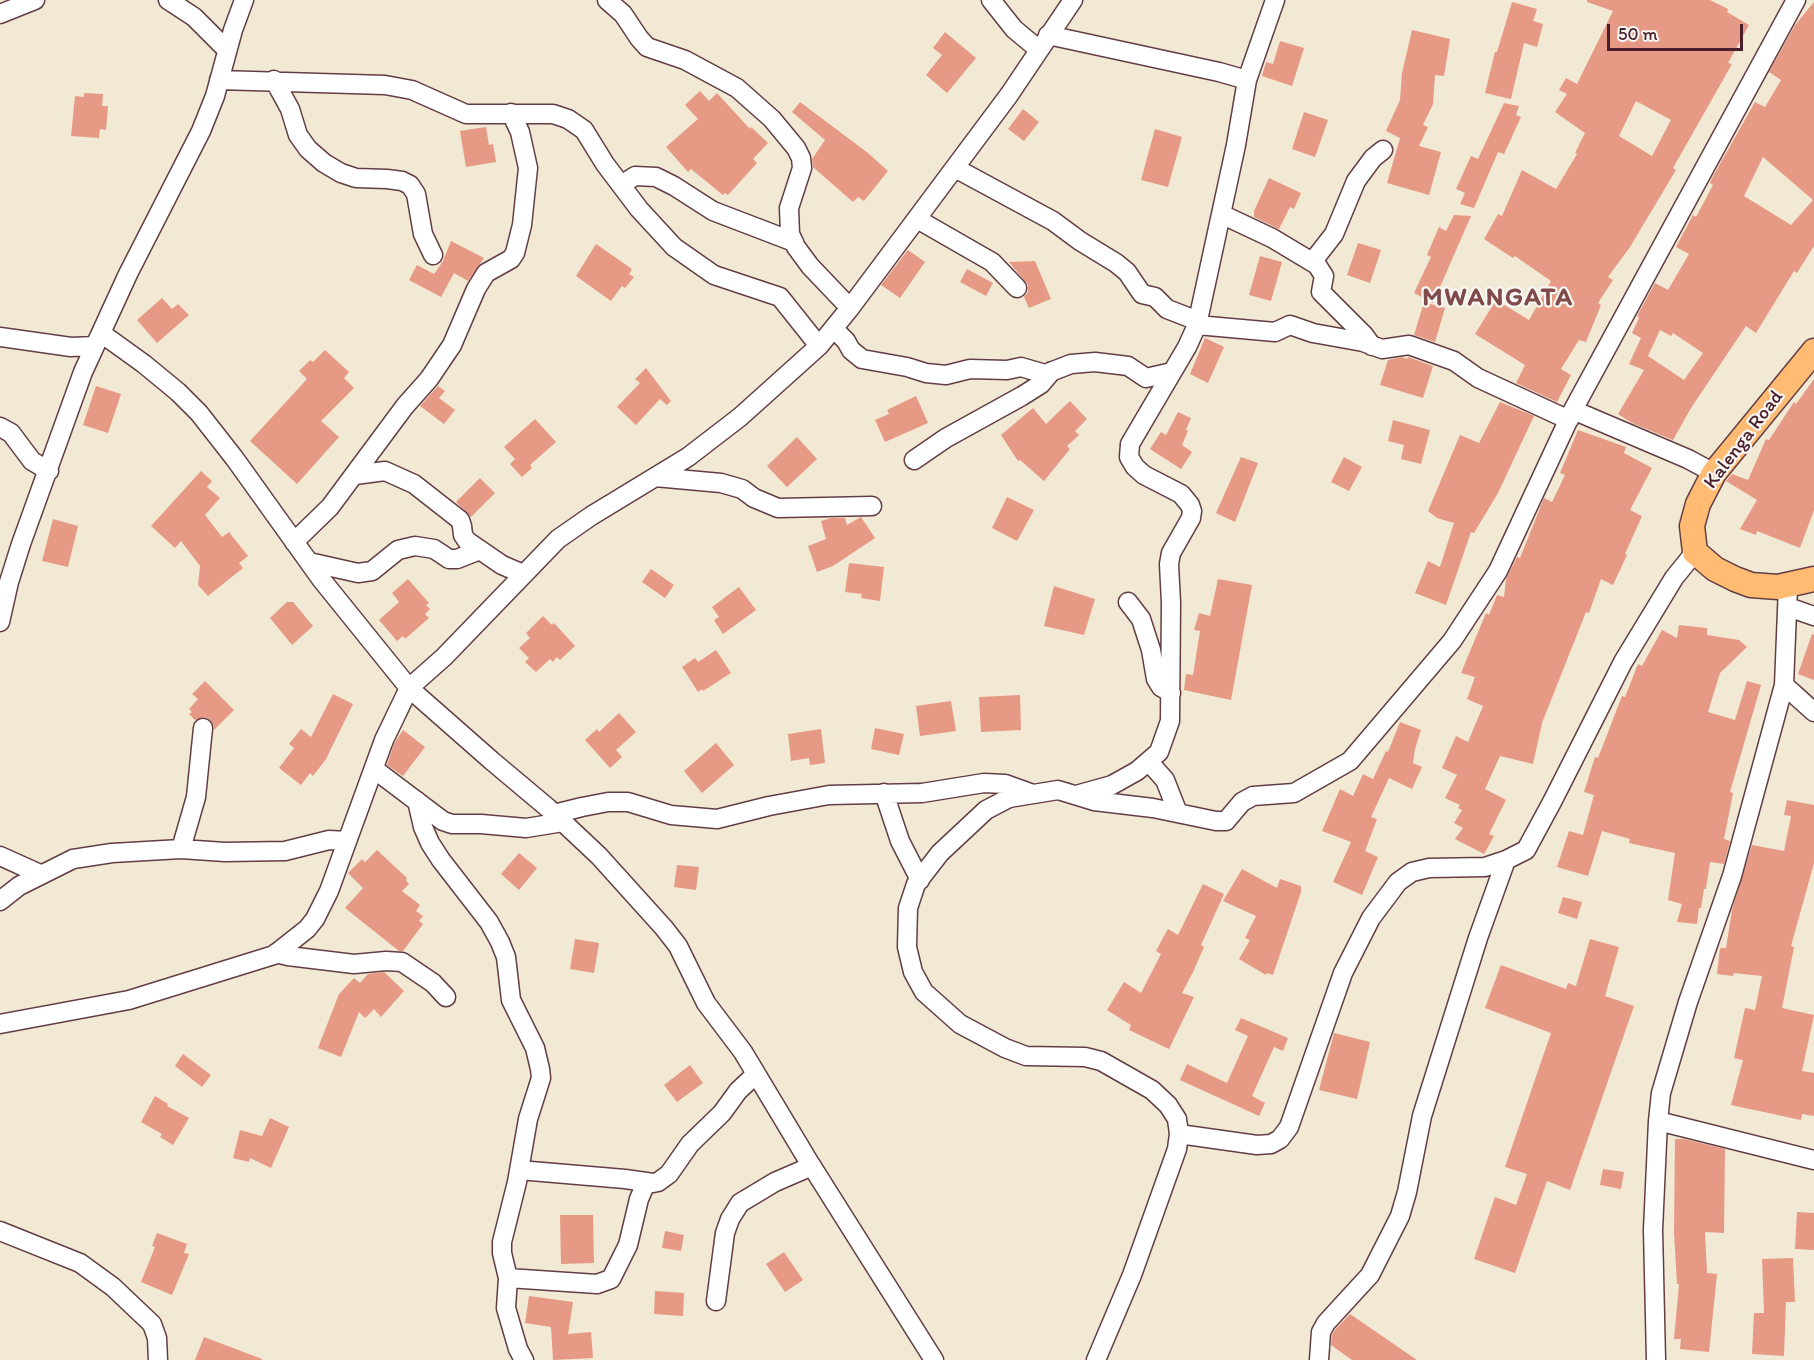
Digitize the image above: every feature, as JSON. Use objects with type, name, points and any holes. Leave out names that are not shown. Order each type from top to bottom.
[{"type":"main road","name":"Kalenga Road","points":[[1695,552],[1692,526],[1698,504],[1714,473],[1814,351]]},
{"type":"main road","points":[[1695,552],[1715,569],[1751,585],[1778,587],[1788,597],[1814,579]]},
{"type":"street","points":[[0,14],[34,0]]},
{"type":"street","points":[[168,0],[194,17],[227,50]]},
{"type":"street","points":[[0,622],[5,584],[49,471],[83,372],[128,274],[201,131],[244,0]]},
{"type":"street","points":[[607,0],[623,14],[648,47],[684,60],[737,88],[772,118],[796,148],[801,158],[802,168],[789,208],[790,234],[810,266],[850,308]]},
{"type":"street","points":[[991,0],[1014,29],[1043,42],[1220,72],[1247,80]]},
{"type":"street","points":[[0,1024],[129,1000],[276,953],[307,929],[315,919],[329,891],[384,740],[409,688],[444,657],[558,539],[688,457],[740,417],[819,346],[1009,95],[1073,0]]},
{"type":"street","points":[[1076,795],[1112,785],[1149,762],[1160,752],[1170,722],[1169,564],[1171,553],[1191,518],[1192,511],[1181,494],[1144,475],[1135,467],[1129,457],[1130,444],[1187,347],[1197,323],[1236,145],[1247,80],[1275,0]]},
{"type":"street","points":[[1096,1360],[1132,1275],[1177,1149],[1179,1134],[1177,1119],[1168,1105],[1152,1090],[1101,1061],[1085,1057],[1026,1056],[1005,1048],[960,1024],[924,992],[913,972],[907,947],[908,908],[920,880],[940,853],[986,810],[1009,798],[1058,790],[1111,804],[1153,808],[1216,822],[1226,821],[1242,802],[1253,796],[1294,793],[1350,761],[1452,641],[1498,570],[1571,415],[1796,0]]},
{"type":"street","points":[[219,80],[385,85],[412,90],[466,114],[553,114],[568,119],[584,130],[605,164],[639,209],[674,247],[714,275],[780,297],[819,346]]},
{"type":"street","points":[[274,80],[290,109],[298,135],[308,149],[324,163],[341,173],[356,178],[387,179],[410,185],[416,194],[423,234],[433,255]]},
{"type":"street","points":[[294,542],[330,507],[405,406],[429,379],[452,345],[476,289],[486,273],[511,259],[515,254],[522,225],[528,168],[520,132],[511,113]]},
{"type":"street","points":[[1313,261],[1334,234],[1356,181],[1373,158],[1383,150]]},
{"type":"street","points":[[955,168],[1053,221],[1116,263],[1126,272],[1142,294],[1155,297],[1167,309],[1197,323],[1271,332],[1290,325],[1313,333],[1363,342],[1382,349],[1409,345],[1454,361],[1478,378],[1688,459],[1714,473]]},
{"type":"street","points":[[621,185],[635,176],[656,177],[675,186],[713,211],[794,242]]},
{"type":"street","points":[[1221,214],[1272,238],[1313,261],[1324,276],[1321,292],[1372,346]]},
{"type":"street","points":[[917,219],[992,262],[1017,288]]},
{"type":"street","points":[[834,329],[861,359],[907,367],[926,374],[946,375],[970,369],[1007,370],[1021,367],[1040,374],[1071,364],[1095,362],[1128,366],[1146,378],[1172,372]]},
{"type":"street","points":[[0,337],[71,347],[98,339],[144,364],[199,413],[309,562],[409,688],[559,818],[599,856],[678,946],[706,1003],[743,1052],[934,1360]]},
{"type":"street","points":[[914,460],[946,438],[1041,384],[1052,371]]},
{"type":"street","points":[[0,427],[11,433],[32,461],[49,471]]},
{"type":"street","points":[[355,475],[385,471],[414,484],[460,520],[463,535],[467,541],[502,565],[523,574]]},
{"type":"street","points":[[655,477],[721,483],[742,489],[754,498],[778,508],[872,506]]},
{"type":"street","points":[[309,562],[365,573],[372,571],[398,550],[415,546],[434,549],[449,559],[457,559],[480,550]]},
{"type":"street","points":[[1179,1134],[1257,1145],[1271,1144],[1280,1139],[1289,1127],[1343,973],[1371,918],[1398,882],[1412,872],[1430,868],[1485,867],[1506,860],[1526,849],[1623,662],[1674,578],[1695,552]]},
{"type":"street","points":[[1788,597],[1814,616]]},
{"type":"street","points":[[1656,1360],[1653,1230],[1661,1093],[1715,920],[1732,876],[1784,685],[1788,597]]},
{"type":"street","points":[[1128,602],[1140,619],[1151,650],[1156,679],[1161,687],[1171,693]]},
{"type":"street","points":[[1784,685],[1814,712]]},
{"type":"street","points":[[181,849],[196,797],[203,728]]},
{"type":"street","points":[[1149,762],[1166,780],[1178,813]]},
{"type":"street","points":[[374,769],[443,821],[452,824],[481,824],[497,827],[526,828],[559,818],[582,807],[608,802],[628,802],[671,814],[717,819],[769,806],[829,795],[922,793],[984,783],[1005,784],[1031,794]]},
{"type":"street","points":[[884,794],[900,841],[920,880]]},
{"type":"street","points":[[417,801],[423,827],[430,843],[489,922],[500,942],[506,957],[511,1000],[535,1048],[541,1078],[528,1119],[502,1242],[502,1253],[508,1278],[506,1308],[524,1360]]},
{"type":"street","points":[[0,901],[19,886],[73,859],[112,853],[181,849],[285,852],[328,840],[347,841]]},
{"type":"street","points":[[0,856],[40,874]]},
{"type":"street","points":[[1318,1360],[1321,1332],[1326,1323],[1370,1275],[1400,1216],[1422,1116],[1478,938],[1506,860]]},
{"type":"street","points":[[276,953],[354,964],[402,962],[433,983],[446,997]]},
{"type":"street","points":[[519,1170],[625,1179],[646,1183],[658,1182],[669,1174],[690,1144],[722,1113],[738,1091],[756,1074]]},
{"type":"street","points":[[1658,1121],[1814,1160]]},
{"type":"street","points":[[716,1301],[725,1233],[740,1203],[776,1182],[812,1166]]},
{"type":"street","points":[[508,1278],[597,1284],[611,1279],[628,1245],[639,1199],[646,1183]]},
{"type":"street","points":[[0,1231],[80,1263],[113,1287],[152,1324],[157,1338],[159,1360]]},
{"type":"building","points":[[1587,0],[1710,0],[1728,9],[1727,12],[1749,25],[1728,63],[1732,64],[1673,168],[1676,170],[1630,247],[1608,277],[1613,280],[1598,303],[1601,305],[1586,342],[1579,340],[1561,369],[1571,375],[1557,402],[1516,383],[1525,365],[1475,334],[1496,300],[1529,320],[1551,281],[1515,256],[1513,258],[1484,239],[1498,214],[1502,216],[1522,170],[1556,189],[1577,154],[1575,153],[1585,133],[1555,112],[1567,94],[1559,90],[1566,78],[1577,84],[1613,11],[1587,2]],"holes":[[[1636,101],[1671,120],[1652,156],[1619,136]]]},
{"type":"building","points":[[1512,2],[1537,9],[1533,21],[1543,24],[1537,47],[1524,43],[1511,99],[1485,93],[1495,52],[1497,52]]},
{"type":"building","points":[[1814,2],[1814,246],[1797,273],[1794,271],[1756,333],[1746,326],[1691,408],[1673,440],[1632,423],[1618,414],[1644,370],[1629,364],[1641,338],[1632,333],[1639,318],[1637,316],[1655,283],[1668,290],[1689,254],[1676,247],[1693,215],[1696,217],[1713,185],[1710,183],[1712,178],[1755,102],[1765,107],[1781,80],[1769,72],[1795,25]],"holes":[[[1763,157],[1813,200],[1791,225],[1744,196]],[[1660,330],[1671,336],[1673,333],[1703,353],[1684,380],[1648,356]]]},
{"type":"building","points":[[1412,30],[1450,39],[1444,76],[1435,75],[1433,104],[1423,125],[1428,127],[1419,146],[1441,152],[1429,195],[1387,183],[1400,138],[1386,131],[1400,100],[1402,73]]},
{"type":"building","points":[[945,32],[976,58],[947,93],[926,75],[942,55],[933,48]]},
{"type":"building","points":[[1280,41],[1304,48],[1292,86],[1262,76],[1266,62],[1273,64]]},
{"type":"building","points":[[700,91],[709,101],[717,93],[750,129],[751,127],[768,143],[753,159],[757,163],[728,195],[725,193],[723,195],[691,169],[688,172],[666,147],[698,119],[685,105]]},
{"type":"building","points":[[84,93],[103,94],[102,106],[108,106],[106,130],[100,129],[99,138],[71,136],[75,96],[84,97]]},
{"type":"building","points":[[800,102],[868,153],[888,171],[864,201],[858,197],[853,202],[813,167],[812,159],[825,140],[792,112]]},
{"type":"building","points":[[1504,103],[1519,106],[1516,115],[1521,117],[1504,154],[1498,152],[1474,208],[1460,204],[1465,193],[1456,189],[1471,156],[1478,159]]},
{"type":"building","points":[[1023,109],[1039,122],[1024,141],[1008,129]]},
{"type":"building","points":[[1304,112],[1328,120],[1315,157],[1292,149]]},
{"type":"building","points":[[486,127],[489,145],[493,144],[496,162],[466,167],[460,131]]},
{"type":"building","points":[[1155,129],[1182,137],[1168,187],[1141,180]]},
{"type":"building","points":[[1269,178],[1301,193],[1294,209],[1290,207],[1279,229],[1254,217],[1254,211]]},
{"type":"building","points":[[1454,215],[1471,216],[1433,303],[1414,293],[1431,257],[1427,255],[1439,227],[1446,231]]},
{"type":"building","points":[[451,241],[484,258],[468,281],[454,273],[441,297],[409,280],[417,265],[434,274],[443,261]]},
{"type":"building","points":[[1358,243],[1381,250],[1370,283],[1347,275]]},
{"type":"building","points":[[596,244],[632,269],[629,274],[634,277],[625,288],[622,286],[611,301],[576,276]]},
{"type":"building","points":[[908,250],[925,262],[900,298],[881,285]]},
{"type":"building","points":[[1260,256],[1282,262],[1271,301],[1249,295]]},
{"type":"building","points":[[1035,261],[1051,299],[1029,308],[1024,297],[1028,292],[1028,285],[1009,262]]},
{"type":"building","points":[[967,269],[993,283],[986,296],[960,282]]},
{"type":"building","points":[[162,298],[172,309],[178,304],[189,315],[157,343],[137,320]]},
{"type":"building","points":[[1424,302],[1445,308],[1435,342],[1414,335]]},
{"type":"building","points":[[1205,338],[1224,347],[1208,383],[1190,374]]},
{"type":"building","points":[[325,350],[349,372],[344,378],[354,388],[321,421],[339,437],[297,484],[250,441],[307,379],[299,371]]},
{"type":"building","points":[[1402,357],[1433,366],[1423,398],[1380,385],[1388,360]]},
{"type":"building","points":[[646,368],[671,401],[667,405],[660,399],[636,425],[617,407],[640,383],[635,379]]},
{"type":"building","points":[[1814,379],[1814,510],[1800,548],[1757,531],[1756,535],[1740,529],[1757,500],[1726,481],[1732,474],[1748,480],[1766,439],[1769,440],[1794,402],[1796,404]]},
{"type":"building","points":[[96,386],[121,394],[108,433],[83,425]]},
{"type":"building","points":[[438,386],[445,391],[439,398],[455,410],[444,424],[420,406]]},
{"type":"building","points":[[916,396],[928,423],[885,442],[875,420],[889,414],[887,410]]},
{"type":"building","points":[[1070,401],[1087,419],[1075,431],[1079,435],[1067,446],[1070,449],[1044,481],[1020,460],[1018,461],[1001,435],[1033,408],[1046,424]]},
{"type":"building","points":[[1500,402],[1534,416],[1498,493],[1474,533],[1471,532],[1446,605],[1415,593],[1428,561],[1440,567],[1454,523],[1437,518],[1428,511],[1460,435],[1479,443]]},
{"type":"building","points":[[1178,412],[1191,418],[1182,445],[1192,452],[1181,469],[1150,449],[1161,432],[1166,435]]},
{"type":"building","points":[[535,419],[556,442],[530,465],[532,468],[522,477],[510,464],[515,459],[504,447]]},
{"type":"building","points":[[1393,420],[1430,430],[1421,464],[1401,459],[1404,445],[1388,441]]},
{"type":"building","points":[[1578,430],[1626,447],[1624,453],[1652,468],[1630,510],[1642,516],[1613,585],[1601,579],[1589,613],[1586,612],[1542,723],[1533,764],[1500,756],[1485,789],[1506,800],[1489,834],[1494,836],[1484,854],[1455,839],[1463,828],[1454,823],[1462,810],[1458,808],[1460,805],[1445,798],[1457,775],[1442,768],[1456,736],[1468,742],[1483,706],[1467,699],[1475,677],[1461,673],[1486,613],[1489,615],[1497,595],[1504,597],[1506,579],[1517,557],[1520,558],[1544,498],[1552,502],[1565,475],[1560,473]]},
{"type":"building","points":[[797,437],[817,459],[787,487],[767,466]]},
{"type":"building","points":[[1241,457],[1258,463],[1235,522],[1216,513]]},
{"type":"building","points":[[1344,457],[1362,467],[1349,491],[1331,482]]},
{"type":"building","points":[[201,471],[212,481],[207,487],[220,498],[205,515],[222,537],[229,532],[248,556],[239,563],[243,568],[208,596],[198,585],[200,566],[181,541],[175,548],[151,526]]},
{"type":"building","points":[[480,478],[495,493],[471,517],[456,502]]},
{"type":"building","points":[[1007,497],[1034,510],[1017,541],[992,528]]},
{"type":"building","points":[[861,517],[875,538],[833,566],[817,572],[808,546],[826,539],[821,521],[845,518],[847,525]]},
{"type":"building","points":[[53,519],[78,526],[68,567],[42,561]]},
{"type":"building","points":[[849,563],[884,567],[880,601],[861,598],[862,594],[845,592]]},
{"type":"building","points":[[651,569],[674,585],[665,598],[642,582]]},
{"type":"building","points":[[408,579],[429,603],[426,605],[430,609],[425,614],[429,618],[405,639],[403,636],[397,641],[379,620],[399,602],[392,593]]},
{"type":"building","points":[[1218,579],[1252,585],[1231,700],[1184,690],[1186,674],[1193,675],[1200,631],[1194,630],[1199,613],[1210,616]]},
{"type":"building","points":[[1054,586],[1095,599],[1084,635],[1044,626]]},
{"type":"building","points":[[739,587],[756,610],[723,634],[714,620],[719,617],[712,607]]},
{"type":"building","points":[[287,602],[293,602],[313,626],[292,645],[270,618]]},
{"type":"building","points":[[543,616],[552,625],[554,623],[575,646],[560,660],[557,657],[553,662],[550,659],[536,672],[525,662],[529,658],[519,648],[530,638],[526,633]]},
{"type":"building","points":[[1679,625],[1707,628],[1707,635],[1739,640],[1747,647],[1720,673],[1708,712],[1735,720],[1747,681],[1761,685],[1730,792],[1733,793],[1724,839],[1730,841],[1724,864],[1710,862],[1697,924],[1677,922],[1682,904],[1668,900],[1675,853],[1629,843],[1630,839],[1602,831],[1588,876],[1557,867],[1569,831],[1583,835],[1594,795],[1584,792],[1595,757],[1598,758],[1622,696],[1625,697],[1638,664],[1642,666],[1662,630],[1677,638]]},
{"type":"building","points":[[1812,634],[1814,635],[1814,680],[1798,674]]},
{"type":"building","points":[[716,650],[731,673],[698,692],[682,667],[695,658],[698,662]]},
{"type":"building","points":[[205,681],[234,710],[214,730],[209,719],[204,717],[195,720],[189,714],[192,712],[189,709],[198,699],[192,694]]},
{"type":"building","points":[[333,694],[353,704],[326,759],[313,776],[310,773],[301,785],[279,768],[294,748],[289,744],[301,729],[311,737]]},
{"type":"building","points":[[1020,695],[1021,730],[981,732],[979,697]]},
{"type":"building","points":[[951,701],[956,731],[920,736],[916,706]]},
{"type":"building","points":[[619,713],[636,732],[616,750],[622,757],[610,768],[585,740],[597,729],[599,732]]},
{"type":"building","points":[[1400,722],[1421,730],[1413,763],[1422,767],[1412,789],[1389,778],[1371,817],[1377,819],[1365,851],[1378,857],[1362,895],[1333,882],[1351,842],[1322,831],[1340,789],[1353,796],[1363,774],[1373,779],[1386,751],[1388,752]]},
{"type":"building","points":[[875,728],[904,734],[899,755],[871,749]]},
{"type":"building","points":[[821,729],[825,763],[810,765],[809,758],[791,761],[788,734]]},
{"type":"building","points":[[403,730],[425,747],[403,776],[387,765],[394,744]]},
{"type":"building","points":[[716,743],[734,765],[702,793],[684,771]]},
{"type":"building","points":[[1787,800],[1814,805],[1814,863],[1791,946],[1794,947],[1782,1008],[1814,1015],[1802,1071],[1814,1073],[1814,1116],[1802,1114],[1801,1120],[1731,1105],[1743,1060],[1734,1058],[1745,1008],[1755,1010],[1762,976],[1717,974],[1720,948],[1726,948],[1732,910],[1752,845],[1784,851],[1791,816],[1784,815]]},
{"type":"building","points":[[377,850],[407,878],[409,884],[402,891],[420,905],[416,911],[423,916],[419,921],[423,924],[403,951],[399,951],[345,908],[363,888],[348,873],[362,859],[365,862]]},
{"type":"building","points":[[519,853],[537,868],[519,890],[501,874]]},
{"type":"building","points":[[677,865],[699,867],[696,890],[674,887]]},
{"type":"building","points":[[1242,869],[1277,888],[1280,879],[1301,886],[1301,892],[1273,975],[1267,973],[1266,975],[1239,959],[1250,940],[1245,938],[1256,916],[1223,901]]},
{"type":"building","points":[[1203,884],[1224,894],[1201,945],[1204,947],[1182,993],[1194,997],[1169,1049],[1129,1030],[1131,1025],[1107,1010],[1124,982],[1141,993],[1161,954],[1156,951],[1164,936],[1168,929],[1178,935]]},
{"type":"building","points":[[1563,897],[1582,902],[1577,919],[1558,913]]},
{"type":"building","points":[[575,939],[599,943],[594,973],[570,969]]},
{"type":"building","points":[[1590,939],[1619,947],[1605,996],[1634,1006],[1570,1190],[1547,1181],[1515,1273],[1474,1259],[1495,1197],[1516,1205],[1527,1174],[1505,1167],[1551,1033],[1485,1008],[1501,965],[1566,989],[1568,983],[1576,986]]},
{"type":"building","points":[[384,972],[404,991],[381,1017],[374,1009],[365,1018],[359,1012],[341,1057],[318,1048],[339,994],[354,978],[360,983],[368,974]]},
{"type":"building","points":[[1241,1018],[1288,1038],[1283,1051],[1274,1047],[1252,1096],[1265,1103],[1259,1116],[1180,1080],[1187,1064],[1227,1083],[1248,1036],[1235,1030]]},
{"type":"building","points":[[1334,1033],[1370,1042],[1357,1099],[1319,1090]]},
{"type":"building","points":[[183,1054],[211,1075],[202,1087],[175,1066]]},
{"type":"building","points":[[690,1065],[703,1083],[677,1102],[664,1085]]},
{"type":"building","points":[[155,1096],[168,1104],[167,1106],[189,1118],[173,1145],[160,1137],[162,1134],[141,1122]]},
{"type":"building","points":[[270,1118],[289,1127],[271,1168],[250,1158],[249,1162],[233,1158],[240,1130],[262,1136]]},
{"type":"building","points":[[1675,1139],[1725,1149],[1724,1233],[1705,1232],[1707,1273],[1717,1274],[1709,1352],[1680,1349],[1681,1339],[1674,1339],[1679,1284],[1677,1284],[1674,1232]]},
{"type":"building","points":[[1603,1169],[1624,1172],[1621,1189],[1600,1185]]},
{"type":"building","points":[[1797,1212],[1814,1213],[1814,1250],[1795,1249]]},
{"type":"building","points":[[560,1215],[593,1215],[594,1263],[561,1264]]},
{"type":"building","points":[[665,1231],[684,1235],[681,1251],[662,1248]]},
{"type":"building","points":[[157,1233],[187,1244],[184,1253],[189,1254],[172,1295],[141,1282],[155,1247],[152,1246]]},
{"type":"building","points":[[784,1252],[803,1280],[785,1292],[766,1264]]},
{"type":"building","points":[[1793,1258],[1795,1302],[1786,1302],[1784,1356],[1752,1354],[1754,1313],[1764,1313],[1762,1259]]},
{"type":"building","points":[[655,1291],[684,1293],[683,1316],[654,1314]]},
{"type":"building","points":[[529,1296],[573,1302],[568,1334],[591,1332],[593,1358],[553,1360],[551,1327],[525,1323]]},
{"type":"building","points":[[1350,1314],[1417,1360],[1352,1360],[1331,1345],[1335,1330]]},
{"type":"building","points":[[204,1337],[262,1359],[262,1360],[195,1360]]},
{"type":"district","name":"MWANGATA","points":[[1498,298]]}]
